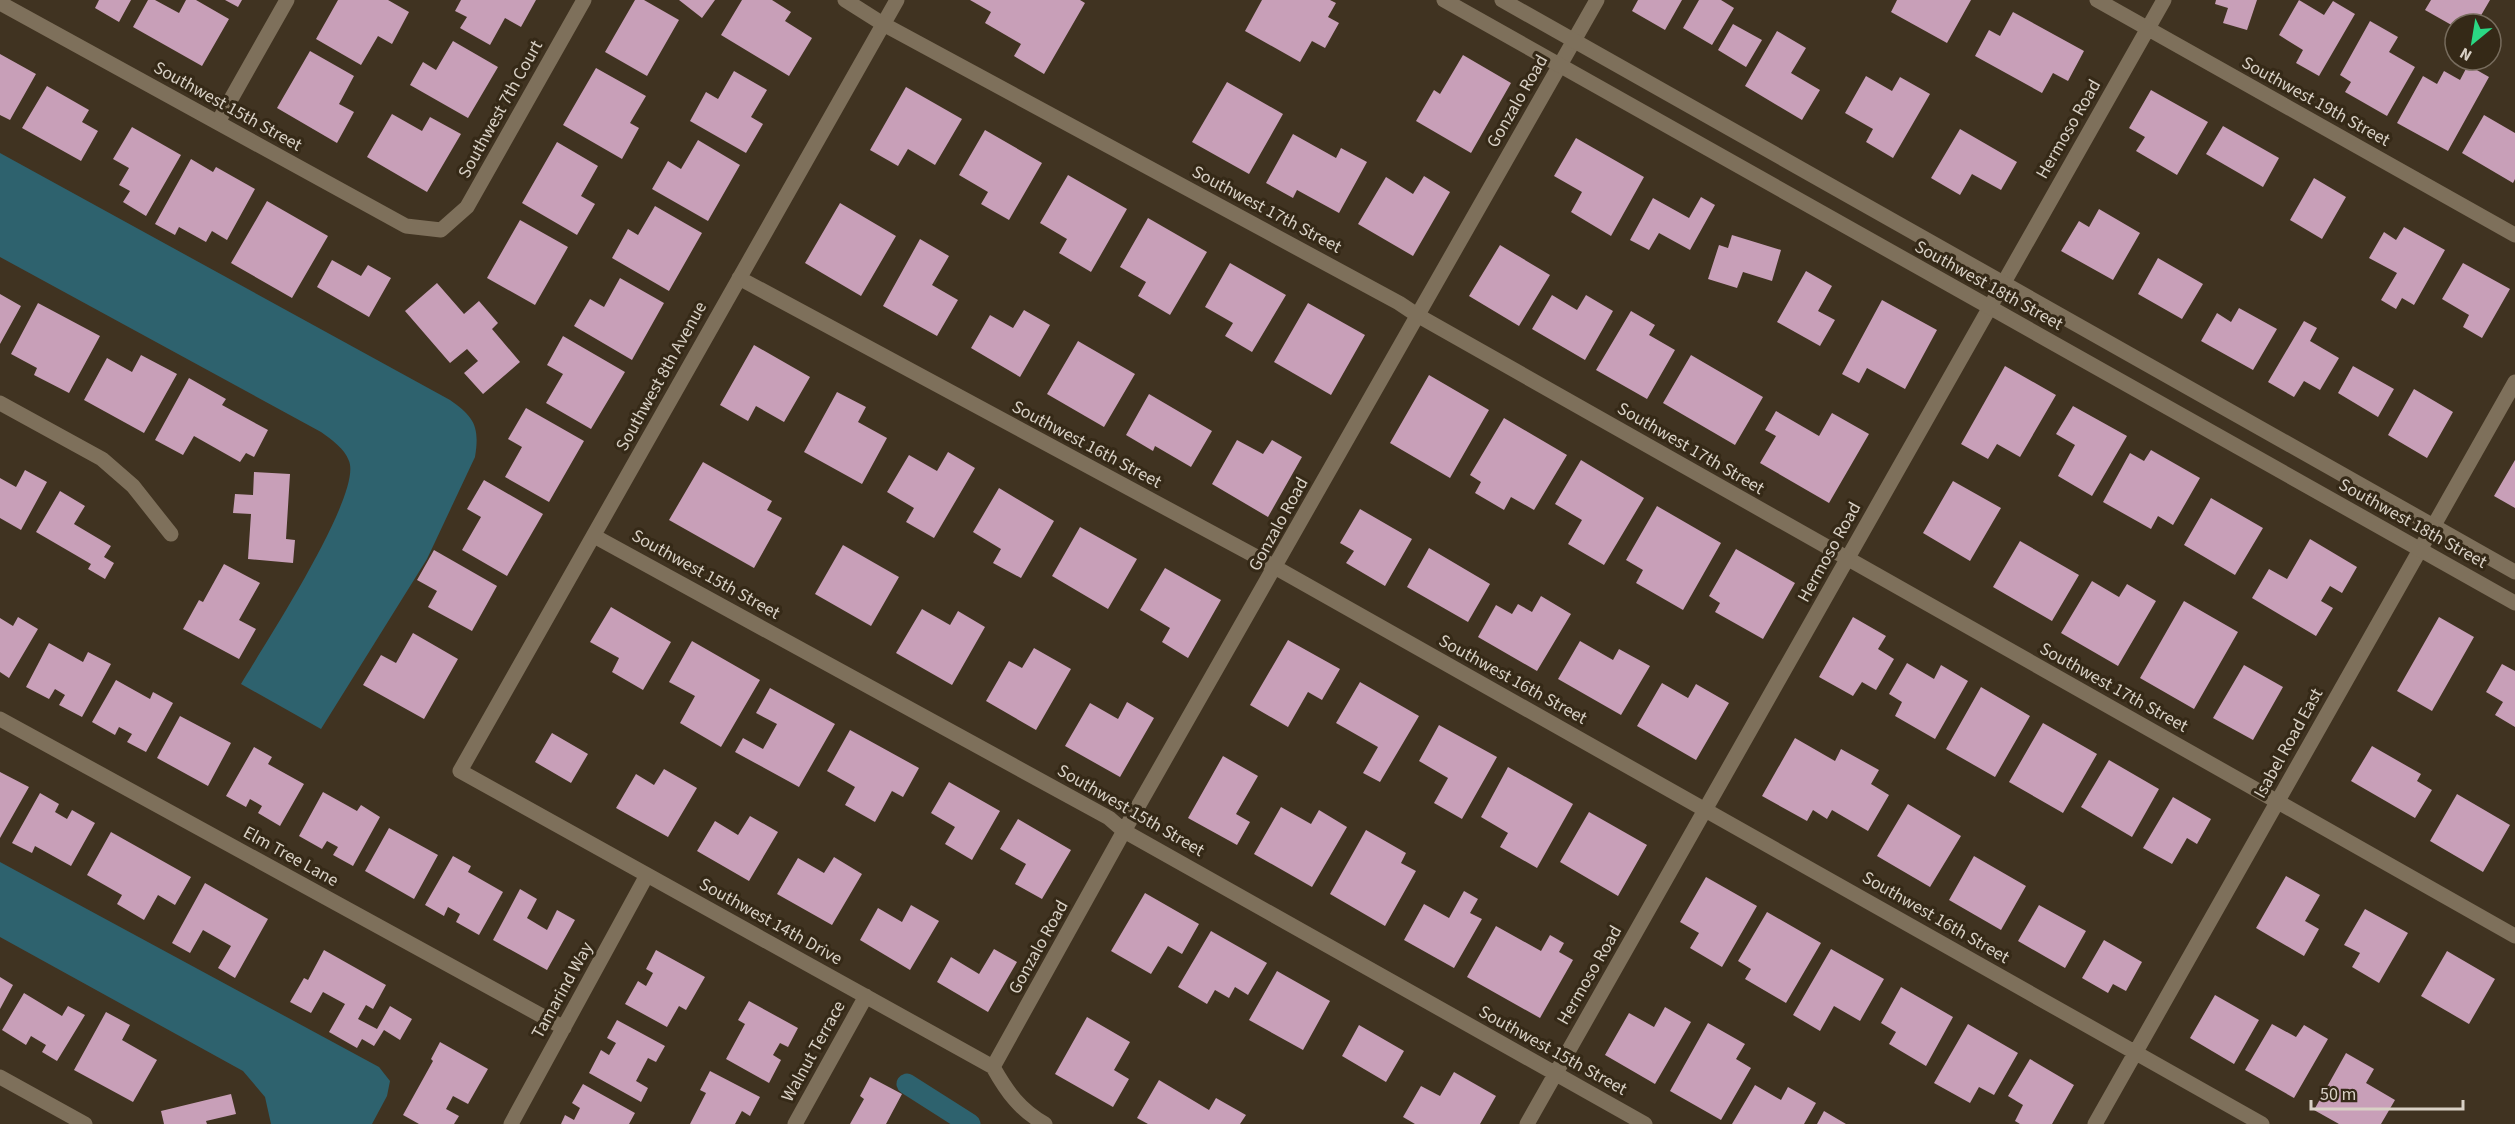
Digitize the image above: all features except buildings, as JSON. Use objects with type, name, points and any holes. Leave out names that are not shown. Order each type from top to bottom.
[{"type":"street","points":[[218,122],[287,0]]},
{"type":"street","name":"Southwest 7th Court","points":[[441,230],[467,207],[584,0]]},
{"type":"street","name":"Southwest 17th Street","points":[[845,0],[883,24],[1400,303],[1847,559],[2515,936]]},
{"type":"street","name":"Southwest 8th Avenue","points":[[460,771],[897,0]]},
{"type":"street","name":"Southwest 18th Street","points":[[1444,0],[2515,603]]},
{"type":"street","name":"Southwest 18th Street","points":[[1502,0],[2515,572]]},
{"type":"street","name":"Gonzalo Road","points":[[993,1067],[1124,831],[1597,0]]},
{"type":"street","name":"Southwest 19th Street","points":[[2097,0],[2515,235]]},
{"type":"street","name":"Hermoso Road","points":[[1527,1124],[2164,0]]},
{"type":"street","name":"Southwest 15th Street","points":[[0,3],[406,226],[441,230]]},
{"type":"street","name":"Southwest 16th Street","points":[[739,278],[1275,568],[2262,1124]]},
{"type":"street","name":"Isabel Road East","points":[[2095,1124],[2515,382]]},
{"type":"street","points":[[0,403],[102,459],[134,486],[171,534]]},
{"type":"street","name":"Southwest 15th Street","points":[[594,536],[1099,812],[1124,831],[1645,1124]]},
{"type":"street","name":"Elm Tree Lane","points":[[0,719],[564,1028]]},
{"type":"street","name":"Southwest 14th Drive","points":[[460,771],[993,1067]]},
{"type":"street","name":"Tamarind Way","points":[[511,1124],[647,875]]},
{"type":"street","name":"Walnut Terrace","points":[[795,1124],[866,996]]},
{"type":"street","points":[[993,1067],[1006,1090],[1022,1110],[1046,1124]]},
{"type":"street","points":[[0,1077],[85,1124]]},
{"type":"water","points":[[0,153],[450,400],[470,417],[477,437],[475,457],[427,559],[321,729],[241,684],[327,537],[349,479],[347,456],[321,432],[0,257]]},
{"type":"water","points":[[0,862],[379,1067],[390,1081],[387,1096],[372,1124],[271,1124],[265,1097],[243,1071],[0,937]]},
{"type":"waterway","points":[[907,1084],[970,1124]]}]
